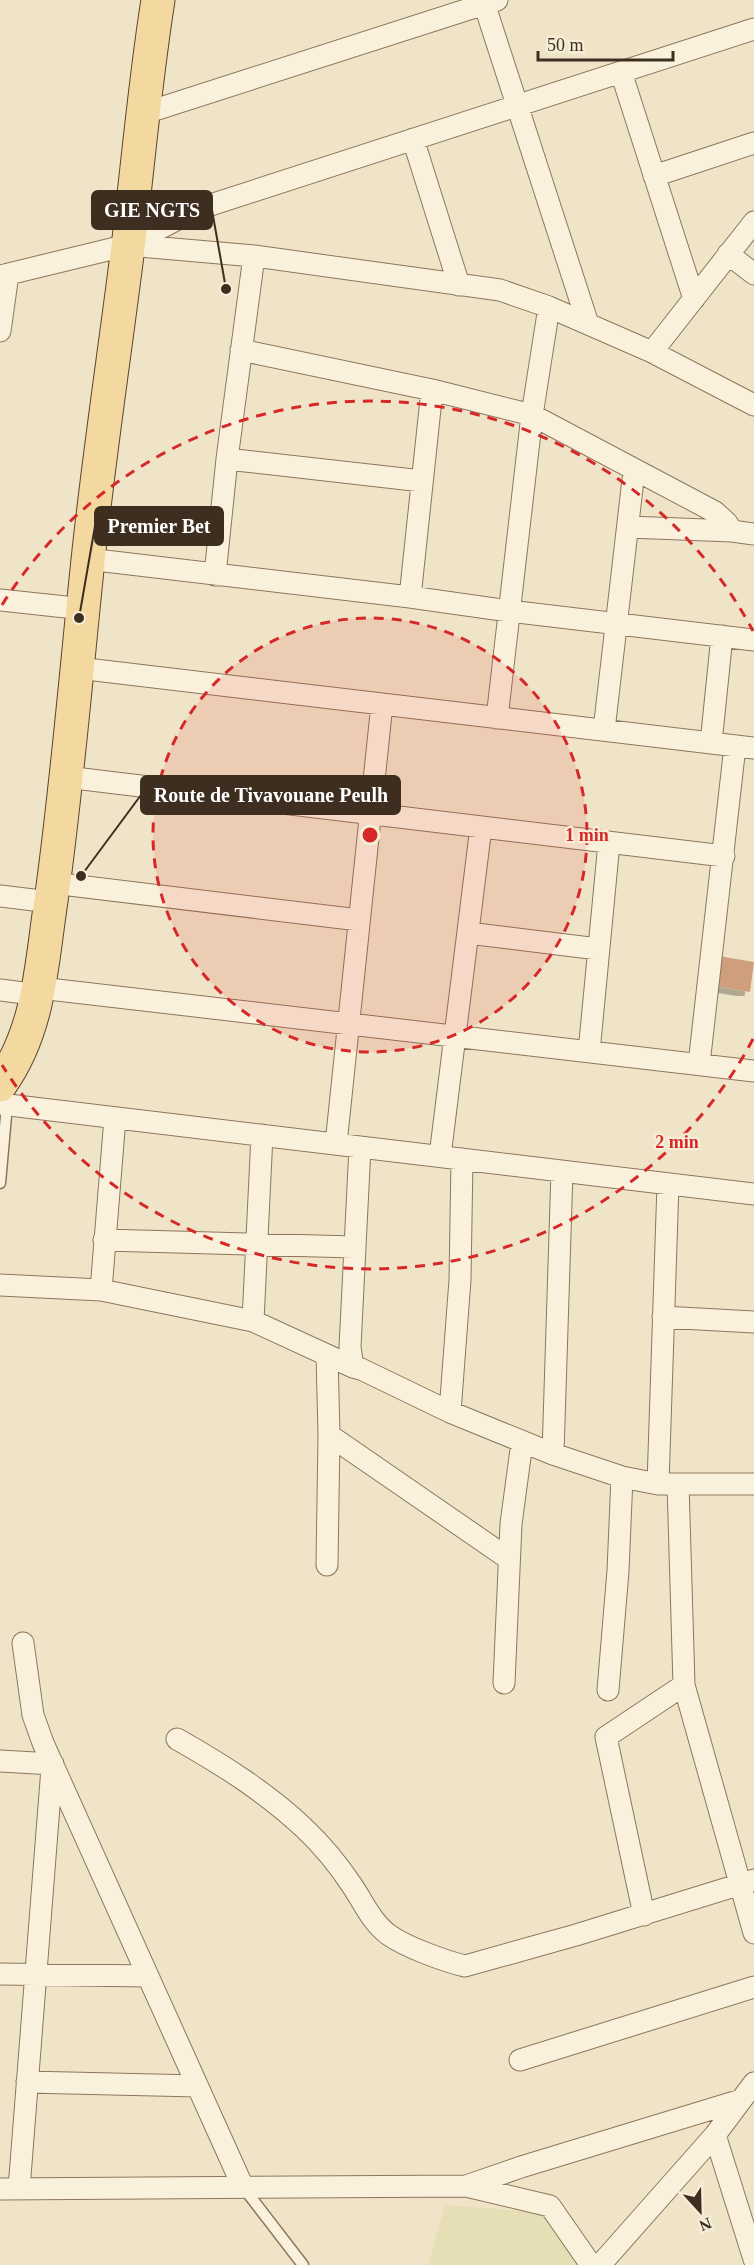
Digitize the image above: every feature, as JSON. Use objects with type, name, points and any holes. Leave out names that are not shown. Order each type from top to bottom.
[{"type":"main road","points":[[2,1098],[24,1043],[39,992],[66,777],[88,559],[158,0]]},
{"type":"street","points":[[142,114],[488,1],[517,106],[588,324]]},
{"type":"street","points":[[0,331],[4,275],[128,245],[195,210],[754,29]]},
{"type":"street","points":[[621,72],[694,299]]},
{"type":"street","points":[[413,140],[459,285]]},
{"type":"street","points":[[654,176],[754,143]]},
{"type":"street","points":[[652,352],[754,222]]},
{"type":"street","points":[[128,245],[254,256],[500,290],[549,307],[652,352],[754,405]]},
{"type":"street","points":[[728,255],[754,274]]},
{"type":"street","points":[[215,575],[227,459],[254,256]]},
{"type":"street","points":[[497,718],[532,415],[549,307]]},
{"type":"street","points":[[241,350],[432,390],[532,415],[715,512],[732,531]]},
{"type":"street","points":[[410,597],[432,390]]},
{"type":"street","points":[[227,459],[422,481]]},
{"type":"street","points":[[604,730],[634,471]]},
{"type":"street","points":[[628,527],[754,534]]},
{"type":"street","points":[[88,559],[754,640]]},
{"type":"street","points":[[0,600],[84,609]]},
{"type":"street","points":[[711,743],[722,636]]},
{"type":"street","points":[[78,668],[745,747],[724,856],[699,1064]]},
{"type":"street","points":[[336,1144],[382,704]]},
{"type":"street","points":[[66,777],[724,856]]},
{"type":"street","points":[[440,1156],[481,827]]},
{"type":"street","points":[[589,1052],[597,949],[609,843]]},
{"type":"street","points":[[0,896],[52,892],[360,920]]},
{"type":"street","points":[[468,933],[597,949]]},
{"type":"street","points":[[0,990],[39,992],[348,1025],[754,1071]]},
{"type":"street","points":[[2,1098],[115,1118],[754,1194]]},
{"type":"street","points":[[101,1290],[115,1118]]},
{"type":"street","points":[[253,1321],[262,1135]]},
{"type":"street","points":[[353,1367],[350,1347],[360,1147]]},
{"type":"street","points":[[450,1412],[460,1280],[462,1159]]},
{"type":"street","points":[[553,1454],[562,1171]]},
{"type":"street","points":[[668,1184],[663,1317],[668,1484],[684,1686],[747,1882],[754,1934]]},
{"type":"street","points":[[104,1240],[354,1247]]},
{"type":"street","points":[[0,1285],[101,1290],[253,1321],[450,1412],[553,1454],[622,1477],[668,1484],[754,1484]]},
{"type":"street","points":[[663,1317],[754,1322]]},
{"type":"street","points":[[327,1355],[329,1435],[327,1565]]},
{"type":"street","points":[[329,1435],[509,1559]]},
{"type":"street","points":[[504,1683],[511,1524],[522,1442]]},
{"type":"street","points":[[608,1690],[622,1477]]},
{"type":"street","points":[[23,1643],[33,1715],[243,2187]]},
{"type":"street","points":[[644,1915],[606,1737],[684,1686]]},
{"type":"street","points":[[177,1739],[241,1779],[303,1827],[339,1866],[368,1912],[388,1935],[450,1962],[465,1966],[644,1915],[747,1882]]},
{"type":"street","points":[[0,1761],[53,1764]]},
{"type":"street","points":[[53,1764],[27,2082],[9,2189],[466,2186],[550,2206],[591,2265]]},
{"type":"street","points":[[0,1974],[148,1976]]},
{"type":"street","points":[[520,2060],[754,1987]]},
{"type":"street","points":[[27,2082],[197,2086]]},
{"type":"street","points":[[600,2265],[715,2135],[754,2083]]},
{"type":"street","points":[[466,2186],[741,2100]]},
{"type":"street","points":[[715,2135],[754,2259]]},
{"type":"lane","points":[[0,1183],[2,1098]]},
{"type":"lane","points":[[243,2187],[303,2265]]},
{"type":"shaded area","points":[[445,2205],[552,2213],[582,2265],[428,2265]]},
{"type":"building","points":[[713,955],[754,962],[750,992],[709,985]]},
{"type":"place","name":"GIE NGTS","points":[[226,289]]},
{"type":"place","name":"Premier Bet","points":[[79,618]]},
{"type":"place","name":"Route de Tivavouane Peulh","points":[[81,876]]}]
